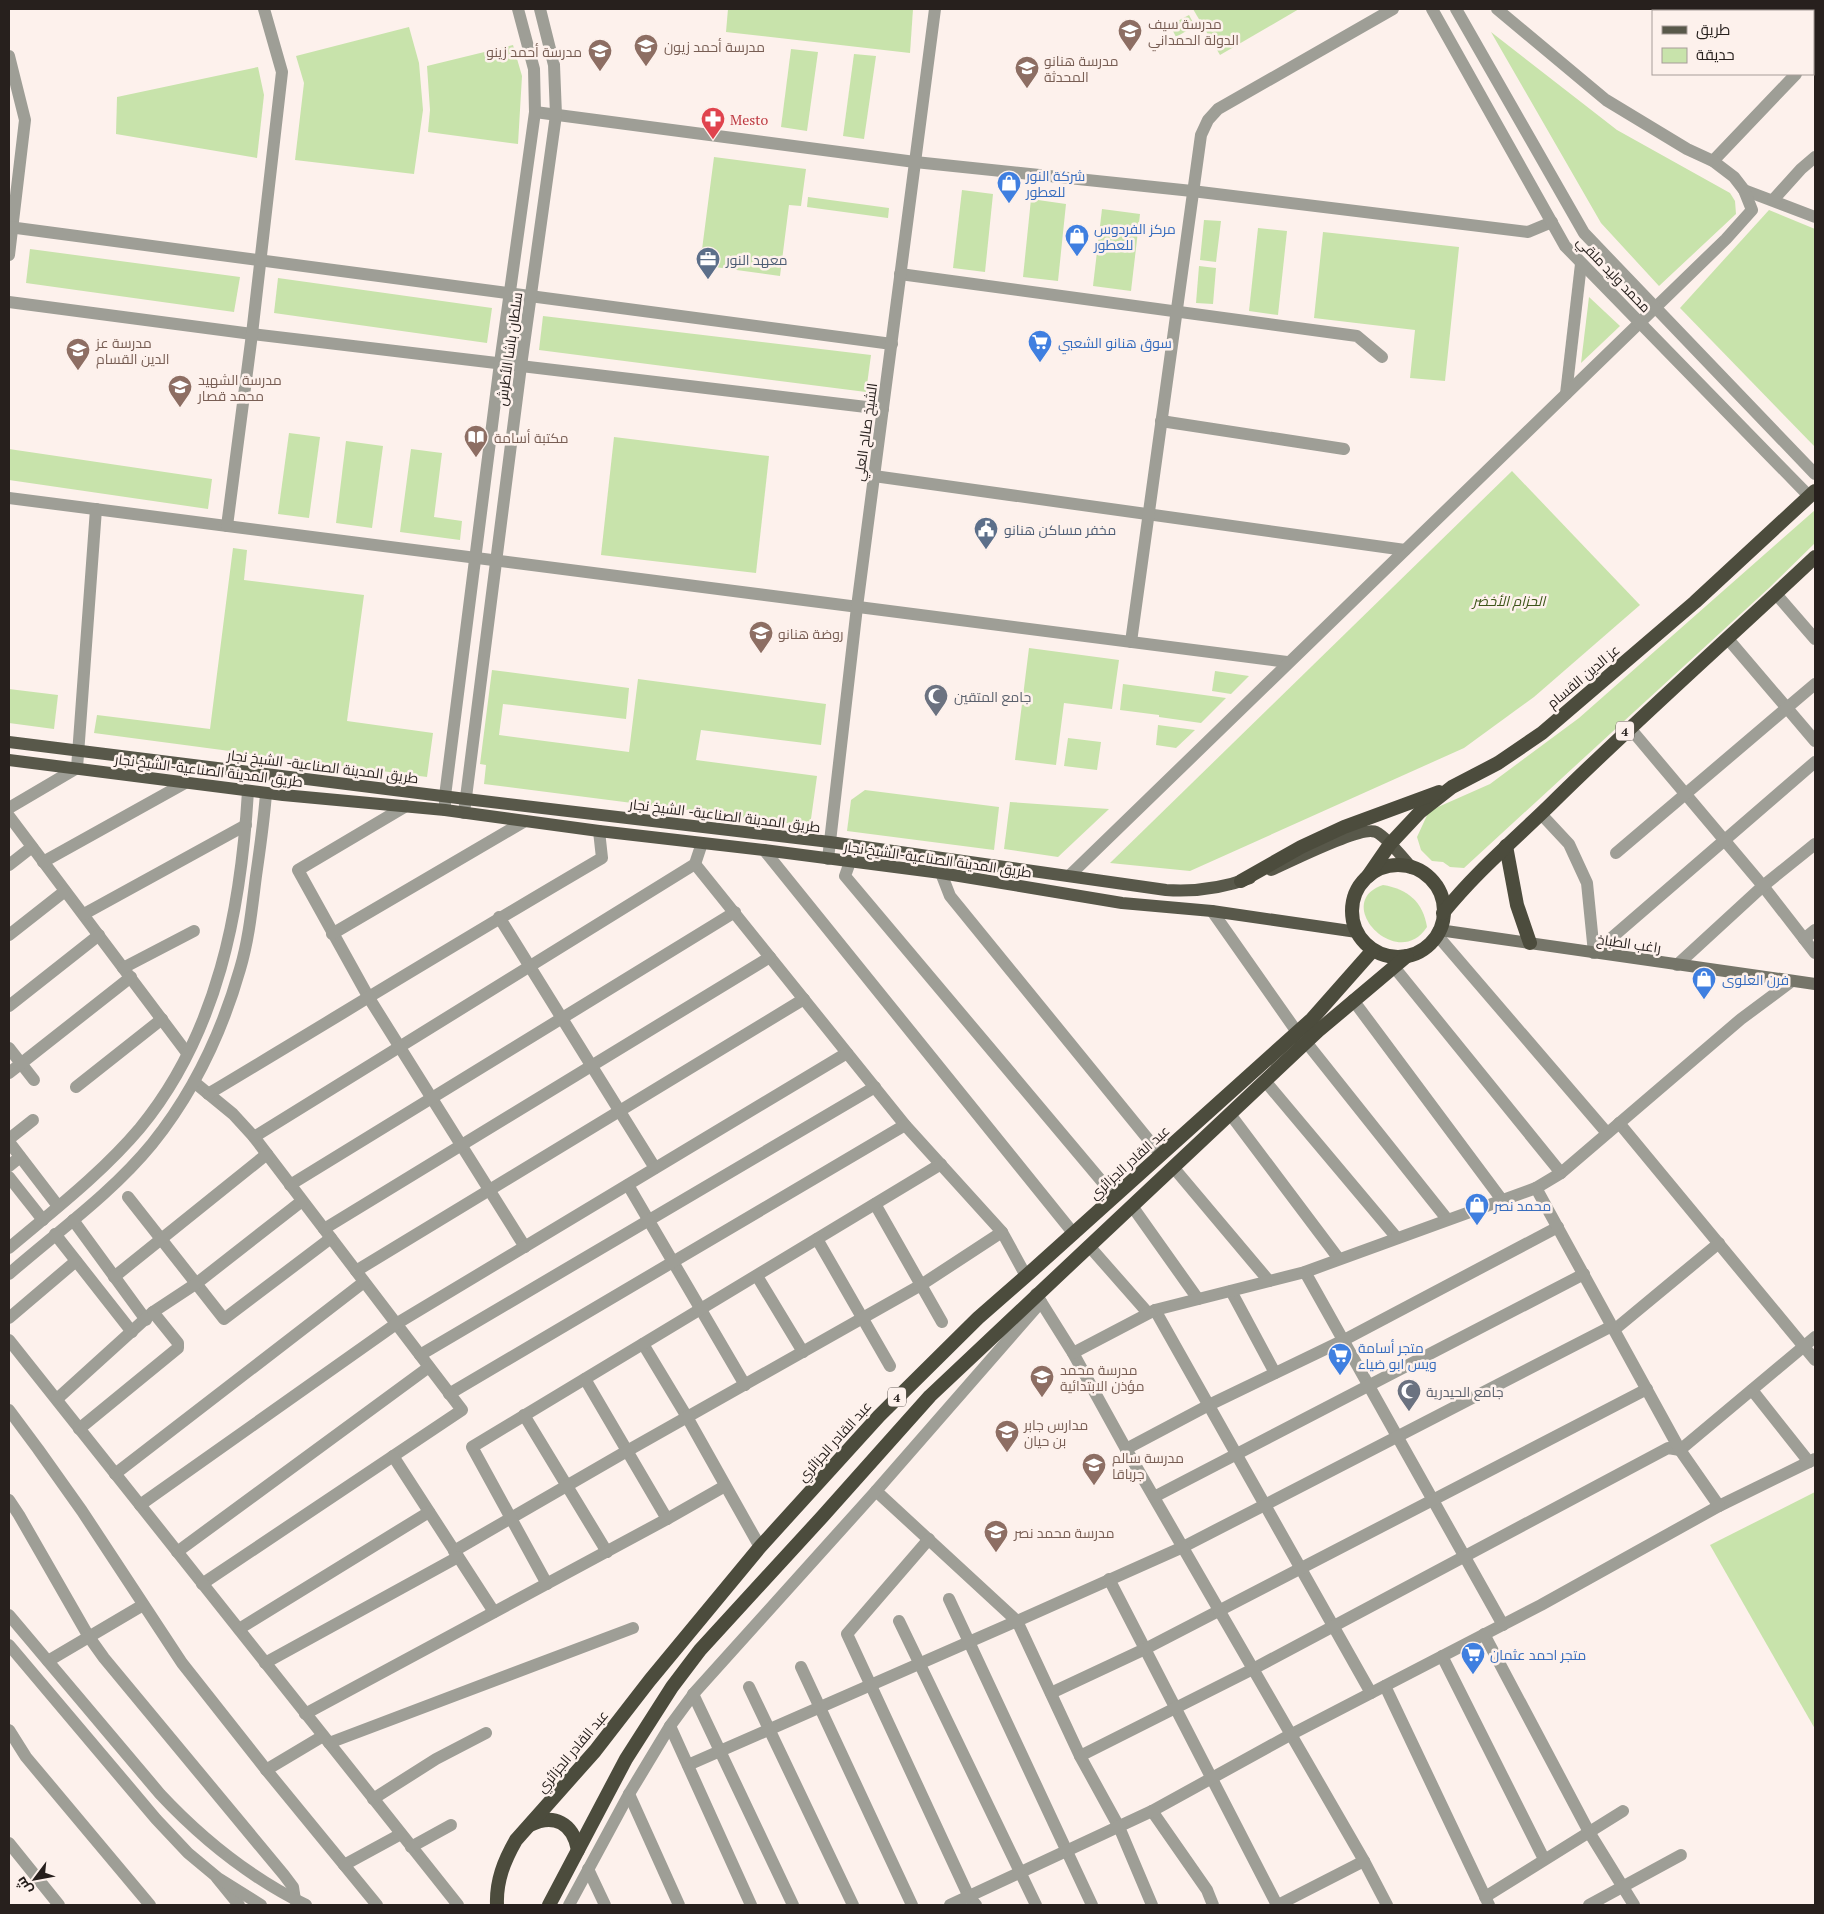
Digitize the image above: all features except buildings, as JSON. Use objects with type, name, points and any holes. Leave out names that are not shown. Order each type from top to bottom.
[{"type":"highway","name":"عز الدين القسام","points":[[1368,876],[1390,844],[1420,812],[1452,787],[1498,763],[1542,733],[1696,602],[1812,493]]},
{"type":"highway","name":"4","points":[[1443,913],[1506,846],[1629,728],[1815,557]]},
{"type":"highway","points":[[1241,881],[1293,852],[1344,827],[1452,787]]},
{"type":"highway","points":[[1506,846],[1517,905],[1530,943]]},
{"type":"highway","points":[[1389,866],[1412,868],[1423,873],[1438,890],[1443,913],[1438,932],[1425,948],[1407,956],[1395,957],[1384,955],[1373,950],[1357,932],[1353,920],[1353,902],[1360,885],[1368,876],[1378,870],[1389,866]]},
{"type":"highway","name":"عبد القادر الجزائري","points":[[550,1905],[626,1759],[672,1687],[700,1650],[930,1396],[1039,1298],[1089,1246],[1265,1081],[1302,1037],[1312,1019],[1373,950]]},
{"type":"highway","name":"عبد القادر الجزائري","points":[[498,1902],[499,1876],[506,1857],[516,1840],[596,1750],[650,1680],[760,1547],[879,1416],[978,1318],[1161,1155],[1302,1037],[1353,1000],[1407,956]]},
{"type":"highway","points":[[529,1825],[539,1820],[561,1823],[570,1830],[576,1839],[578,1850]]},
{"type":"main road","name":"طريق المدينة الصناعية- الشيخ نجار","points":[[9,742],[78,752],[830,842],[1182,891],[1213,888],[1241,881],[1362,831],[1376,832],[1412,868]]},
{"type":"main road","name":"طريق المدينة الصناعية-الشيخ نجار","points":[[9,760],[248,791],[444,810],[764,850],[941,873],[1122,903],[1212,911],[1357,932]]},
{"type":"main road","name":"راغب الطباخ","points":[[1438,932],[1530,943],[1815,984]]},
{"type":"street","points":[[227,526],[252,334],[282,72],[264,9]]},
{"type":"street","name":"سلطان باشا الأطرش","points":[[444,810],[444,796],[500,363],[535,112],[534,69],[518,9]]},
{"type":"street","name":"سلطان باشا الأطرش","points":[[464,813],[521,366],[556,115],[554,65],[540,9]]},
{"type":"street","name":"الشيخ صالح العلي","points":[[828,859],[856,607],[892,344],[934,9]]},
{"type":"street","points":[[1130,642],[1201,135],[1208,120],[1218,109],[1393,9]]},
{"type":"street","name":"محمد وليد ملقي","points":[[1432,9],[1565,246],[1812,493]]},
{"type":"street","name":"محمد وليد ملقي","points":[[1456,9],[1584,233],[1815,474]]},
{"type":"street","points":[[1069,876],[1287,662],[1655,309],[1726,239],[1752,210],[1744,190],[1734,177],[1713,161],[1687,149],[1606,100],[1497,9]]},
{"type":"street","points":[[9,56],[25,120],[10,227],[9,255]]},
{"type":"street","points":[[1713,161],[1790,76]]},
{"type":"street","points":[[535,112],[915,162],[1192,191],[1528,232],[1552,222]]},
{"type":"street","points":[[1773,200],[1815,156]]},
{"type":"street","points":[[1744,190],[1815,217]]},
{"type":"street","points":[[10,227],[892,344]]},
{"type":"street","points":[[1566,394],[1581,264]]},
{"type":"street","points":[[900,274],[1357,336],[1382,357]]},
{"type":"street","points":[[9,302],[252,334],[883,409]]},
{"type":"street","points":[[1161,421],[1344,449]]},
{"type":"street","points":[[874,476],[1405,550]]},
{"type":"street","points":[[9,498],[1287,662]]},
{"type":"street","points":[[9,808],[77,768],[96,509]]},
{"type":"street","points":[[1776,594],[1815,639]]},
{"type":"street","points":[[1728,639],[1815,741]]},
{"type":"street","points":[[1616,853],[1815,684]]},
{"type":"street","points":[[1629,728],[1763,886],[1815,953]]},
{"type":"street","points":[[1594,953],[1815,762]]},
{"type":"street","points":[[43,862],[185,783]]},
{"type":"street","points":[[9,1248],[93,1176],[139,1129],[160,1102],[187,1053],[214,993],[230,936],[246,825],[248,791]]},
{"type":"street","points":[[9,1274],[133,1165],[170,1120],[194,1082],[210,1052],[226,1012],[247,941],[266,793]]},
{"type":"street","points":[[406,806],[298,870],[369,998],[525,1247]]},
{"type":"street","points":[[1541,814],[1569,844],[1587,883],[1594,953]]},
{"type":"street","points":[[9,816],[187,1053]]},
{"type":"street","points":[[332,934],[525,821]]},
{"type":"street","points":[[84,914],[246,825]]},
{"type":"street","points":[[208,1094],[500,917],[602,858],[600,831]]},
{"type":"street","points":[[254,1137],[696,864],[702,843]]},
{"type":"street","points":[[1677,965],[1763,886],[1815,844]]},
{"type":"street","points":[[9,866],[32,847]]},
{"type":"street","points":[[764,850],[1074,1234]]},
{"type":"street","points":[[850,862],[846,876],[1114,1197]]},
{"type":"street","points":[[696,864],[905,1125],[1002,1232],[1026,1276]]},
{"type":"street","points":[[941,873],[950,896],[1161,1155]]},
{"type":"street","points":[[9,935],[65,891]]},
{"type":"street","points":[[1212,911],[1302,1037],[1447,1220]]},
{"type":"street","points":[[290,1184],[735,912]]},
{"type":"street","points":[[500,917],[655,1168]]},
{"type":"street","points":[[1804,939],[1815,930]]},
{"type":"street","points":[[9,1073],[127,972],[194,931]]},
{"type":"street","points":[[1438,932],[1607,1133]]},
{"type":"street","points":[[9,1006],[99,935]]},
{"type":"street","points":[[230,936],[247,941]]},
{"type":"street","points":[[128,1196],[224,1319],[327,1234],[461,1146],[770,957]]},
{"type":"street","points":[[1394,967],[1561,1173]]},
{"type":"street","points":[[1073,1353],[1152,1312],[1305,1272],[1536,1188],[1561,1173],[1741,1019],[1792,981]]},
{"type":"street","points":[[356,1271],[804,999]]},
{"type":"street","points":[[1353,1000],[1502,1200]]},
{"type":"street","points":[[76,1087],[162,1019]]},
{"type":"street","points":[[9,1048],[34,1080]]},
{"type":"street","points":[[140,1505],[396,1324],[847,1053]]},
{"type":"street","points":[[1265,1081],[1397,1238]]},
{"type":"street","points":[[194,1082],[233,1114],[254,1137],[462,1410],[202,1584]]},
{"type":"street","points":[[420,1355],[875,1087]]},
{"type":"street","points":[[1230,1114],[1339,1259]]},
{"type":"street","points":[[33,1120],[9,1141],[58,1206]]},
{"type":"street","points":[[1619,1123],[1815,1360]]},
{"type":"street","points":[[449,1394],[905,1125]]},
{"type":"street","points":[[114,1277],[267,1154]]},
{"type":"street","points":[[9,1166],[20,1157]]},
{"type":"street","points":[[547,1584],[472,1447],[941,1164]]},
{"type":"street","points":[[1173,1167],[1269,1281]]},
{"type":"street","points":[[9,1177],[132,1332]]},
{"type":"street","points":[[628,1184],[745,1385]]},
{"type":"street","points":[[1536,1188],[1680,1450],[1719,1506]]},
{"type":"street","points":[[57,1400],[149,1316],[197,1283],[302,1201]]},
{"type":"street","points":[[875,1204],[942,1322]]},
{"type":"street","points":[[1132,1206],[1198,1299]]},
{"type":"street","points":[[72,1220],[114,1277],[149,1316],[178,1343],[178,1348],[79,1429]]},
{"type":"street","points":[[1126,1449],[1344,1340],[1558,1227]]},
{"type":"street","points":[[265,1663],[456,1554],[511,1519],[627,1451],[921,1285],[1002,1232]]},
{"type":"street","points":[[817,1239],[890,1366]]},
{"type":"street","points":[[688,1765],[1183,1547],[1397,1436],[1613,1328],[1718,1243]]},
{"type":"street","points":[[1089,1246],[1152,1312],[1209,1406],[1371,1693]]},
{"type":"street","points":[[9,1318],[76,1261]]},
{"type":"street","points":[[1305,1272],[1503,1624]]},
{"type":"street","points":[[1154,1497],[1584,1274]]},
{"type":"street","points":[[756,1276],[803,1352]]},
{"type":"street","points":[[115,1474],[364,1282]]},
{"type":"street","points":[[1231,1291],[1275,1373]]},
{"type":"street","points":[[569,1905],[629,1794],[670,1726],[693,1694],[876,1491],[1039,1298],[1073,1353],[1126,1449],[1364,1861],[1387,1905]]},
{"type":"street","points":[[1080,1756],[1253,1669],[1668,1448],[1680,1450],[1815,1337]]},
{"type":"street","points":[[9,1340],[458,1905]]},
{"type":"street","points":[[643,1344],[688,1417],[760,1547]]},
{"type":"street","points":[[177,1552],[429,1367]]},
{"type":"street","points":[[585,1379],[668,1519]]},
{"type":"street","points":[[1051,1693],[1145,1649],[1647,1390]]},
{"type":"street","points":[[950,1905],[972,1901],[1020,1872],[1152,1811],[1290,1734],[1503,1624],[1719,1506],[1812,1460],[1752,1390]]},
{"type":"street","points":[[9,1410],[82,1511],[182,1663],[266,1770],[377,1905]]},
{"type":"street","points":[[524,1415],[606,1552]]},
{"type":"street","points":[[393,1456],[494,1612]]},
{"type":"street","points":[[305,1714],[668,1519],[725,1486]]},
{"type":"street","points":[[876,1491],[1018,1621],[1080,1756],[1119,1827],[1152,1905]]},
{"type":"street","points":[[9,1500],[89,1636],[139,1702],[284,1875],[293,1887],[298,1903]]},
{"type":"street","points":[[239,1629],[429,1512]]},
{"type":"street","points":[[929,1539],[847,1634],[972,1901]]},
{"type":"street","points":[[1109,1580],[1277,1905],[1364,1861]]},
{"type":"street","points":[[949,1599],[1092,1905]]},
{"type":"street","points":[[48,1661],[143,1605]]},
{"type":"street","points":[[9,1615],[183,1819],[226,1857],[298,1903]]},
{"type":"street","points":[[899,1621],[1036,1905]]},
{"type":"street","points":[[266,1770],[326,1739],[633,1628]]},
{"type":"street","points":[[1484,1634],[1589,1832],[1634,1905]]},
{"type":"street","points":[[9,1645],[188,1853],[214,1874],[261,1905]]},
{"type":"street","points":[[1442,1656],[1544,1860]]},
{"type":"street","points":[[801,1667],[912,1905]]},
{"type":"street","points":[[1385,1686],[1487,1901],[1544,1860],[1623,1811]]},
{"type":"street","points":[[749,1687],[853,1905]]},
{"type":"street","points":[[693,1694],[793,1905]]},
{"type":"street","points":[[670,1726],[751,1905]]},
{"type":"street","points":[[9,1730],[26,1757],[150,1905]]},
{"type":"street","points":[[373,1799],[436,1759],[486,1733]]},
{"type":"street","points":[[629,1794],[679,1905]]},
{"type":"street","points":[[1152,1811],[1207,1890],[1213,1905]]},
{"type":"street","points":[[411,1847],[451,1825]]},
{"type":"street","points":[[344,1865],[401,1834]]},
{"type":"street","points":[[9,1843],[59,1905]]},
{"type":"street","points":[[1589,1905],[1681,1855]]},
{"type":"street","points":[[588,1869],[605,1905]]},
{"type":"street","points":[[214,1874],[239,1905]]},
{"type":"green space","points":[[728,9],[913,9],[910,53],[726,32]]},
{"type":"green space","points":[[1193,9],[1299,9],[1220,55]]},
{"type":"green space","points":[[1189,15],[1195,26],[1176,37],[1170,25]]},
{"type":"green space","points":[[409,27],[419,63],[423,110],[414,174],[295,160],[304,83],[296,56]]},
{"type":"green space","points":[[1491,32],[1617,130],[1730,193],[1735,201],[1736,214],[1659,286],[1601,223]]},
{"type":"green space","points":[[513,45],[522,76],[518,144],[428,132],[430,110],[427,66]]},
{"type":"green space","points":[[791,49],[818,52],[807,131],[781,127]]},
{"type":"green space","points":[[854,54],[876,56],[864,139],[843,136]]},
{"type":"green space","points":[[258,67],[264,95],[257,158],[116,134],[117,97]]},
{"type":"green space","points":[[714,157],[806,169],[801,206],[789,205],[780,276],[700,265]]},
{"type":"green space","points":[[962,190],[993,194],[985,272],[953,268]]},
{"type":"green space","points":[[808,197],[889,208],[888,218],[807,207]]},
{"type":"green space","points":[[1031,199],[1066,204],[1058,281],[1023,277]]},
{"type":"green space","points":[[1102,209],[1140,214],[1131,291],[1093,286]]},
{"type":"green space","points":[[1769,210],[1815,229],[1815,447],[1680,308]]},
{"type":"green space","points":[[1204,220],[1221,221],[1216,262],[1200,260]]},
{"type":"green space","points":[[1258,228],[1287,231],[1278,315],[1249,311]]},
{"type":"green space","points":[[1323,232],[1459,247],[1445,381],[1410,378],[1415,330],[1314,318]]},
{"type":"green space","points":[[30,249],[240,277],[234,312],[26,283]]},
{"type":"green space","points":[[1199,266],[1216,268],[1213,304],[1196,303]]},
{"type":"green space","points":[[278,278],[492,308],[487,343],[274,313]]},
{"type":"green space","points":[[1589,297],[1620,326],[1581,363]]},
{"type":"green space","points":[[543,316],[871,355],[866,392],[539,350]]},
{"type":"green space","points":[[289,433],[320,437],[309,518],[278,514]]},
{"type":"green space","points":[[614,437],[769,456],[756,573],[601,555]]},
{"type":"green space","points":[[346,441],[383,446],[372,528],[336,523]]},
{"type":"green space","points":[[9,449],[212,479],[208,509],[9,480]]},
{"type":"green space","points":[[411,449],[442,453],[434,517],[462,521],[460,540],[400,532]]},
{"type":"green space","name":"الحزام الأخضر","points":[[1512,471],[1640,605],[1534,697],[1464,748],[1190,871],[1110,863]]},
{"type":"green space","points":[[1815,510],[1815,543],[1769,588],[1464,868],[1450,867],[1443,862],[1432,861],[1421,850],[1417,837],[1429,811],[1490,784],[1579,718]]},
{"type":"green space","points":[[233,548],[247,550],[244,580],[364,595],[347,721],[433,733],[427,777],[94,733],[97,715],[210,729]]},
{"type":"green space","points":[[1029,648],[1119,660],[1112,709],[1064,703],[1056,765],[1015,760]]},
{"type":"green space","points":[[492,670],[629,688],[626,719],[503,704],[499,735],[629,752],[638,679],[826,704],[821,745],[701,730],[696,760],[817,776],[810,826],[484,784],[486,765],[480,764]]},
{"type":"green space","points":[[1215,671],[1249,676],[1231,694],[1212,691]]},
{"type":"green space","points":[[1123,684],[1226,698],[1201,723],[1120,710]]},
{"type":"green space","points":[[9,689],[58,695],[54,729],[9,723]]},
{"type":"green space","points":[[1158,725],[1195,730],[1176,748],[1156,745]]},
{"type":"green space","points":[[1068,738],[1101,742],[1097,770],[1064,766]]},
{"type":"green space","points":[[865,790],[999,807],[994,850],[847,831],[851,800]]},
{"type":"green space","points":[[1010,802],[1109,809],[1058,857],[1004,849]]},
{"type":"green space","points":[[1383,885],[1407,893],[1422,910],[1427,927],[1414,939],[1400,942],[1386,938],[1374,930],[1366,918],[1364,905],[1369,894]]},
{"type":"green space","points":[[1815,1492],[1815,1729],[1710,1545]]},
{"type":"place","name":"مدرسة سيف الدولة الحمداني","points":[[1130,52]]},
{"type":"place","name":"مدرسة أحمد زيون","points":[[646,67]]},
{"type":"place","name":"مدرسة أحمد زينو","points":[[600,72]]},
{"type":"place","name":"مدرسة هنانو المحدثة","points":[[1027,89]]},
{"type":"place","name":"Mesto","points":[[713,140]]},
{"type":"place","name":"شركة النور للعطور","points":[[1009,204]]},
{"type":"place","name":"مركز الفردوس للعطور","points":[[1077,257]]},
{"type":"place","name":"معهد النور","points":[[708,280]]},
{"type":"place","name":"سوق هنانو الشعبي","points":[[1040,363]]},
{"type":"place","name":"مدرسة عز الدين القسام","points":[[78,371]]},
{"type":"place","name":"مدرسة الشهيد محمد قصار","points":[[180,408]]},
{"type":"place","name":"مكتبة أسامة","points":[[476,458]]},
{"type":"place","name":"مخفر مساكن هنانو","points":[[986,550]]},
{"type":"place","name":"روضة هنانو","points":[[761,654]]},
{"type":"place","name":"جامع المتقين","points":[[936,717]]},
{"type":"place","name":"فرن العلوى","points":[[1704,1000]]},
{"type":"place","name":"محمد نصر","points":[[1477,1226]]},
{"type":"place","name":"متجر أسامة ويس ابو ضياء","points":[[1340,1376]]},
{"type":"place","name":"مدرسة محمد مؤذن الابتدائية","points":[[1042,1398]]},
{"type":"place","name":"جامع الحيدرية","points":[[1409,1412]]},
{"type":"place","name":"مدارس جابر بن حيان","points":[[1007,1453]]},
{"type":"place","name":"مدرسة سالم جرباقا","points":[[1094,1486]]},
{"type":"place","name":"مدرسة محمد نصر","points":[[996,1553]]},
{"type":"place","name":"متجر احمد عثمان","points":[[1473,1675]]}]
